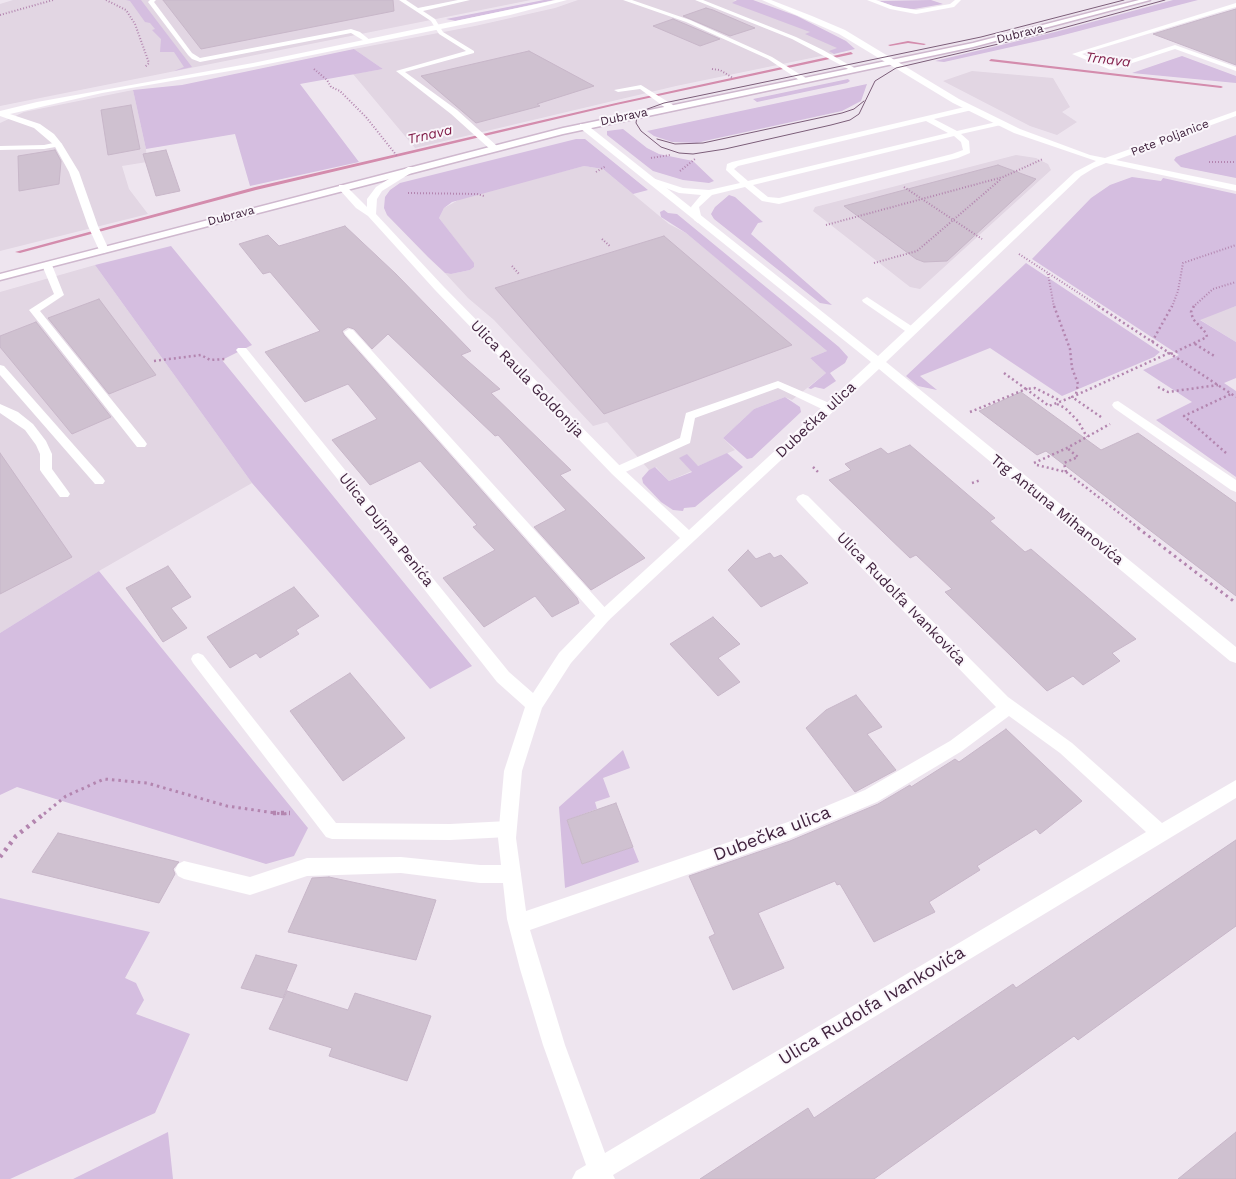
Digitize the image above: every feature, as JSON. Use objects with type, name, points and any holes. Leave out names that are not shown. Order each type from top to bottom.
[{"type":"street","points":[[1,114],[37,104],[102,91],[174,80],[436,28],[564,0]]},
{"type":"street","points":[[766,0],[827,24],[969,108],[998,123],[1079,155],[1105,162],[1236,188]]},
{"type":"street","name":"Dubrava","points":[[0,277],[411,168],[583,126],[1014,36],[1147,0]]},
{"type":"street","name":"Pete Poljanice","points":[[1105,162],[1236,113]]},
{"type":"street","points":[[1,114],[37,126],[51,136],[58,144],[74,172],[94,230],[104,250]]},
{"type":"street","name":"Trg Antuna Mihanovića","points":[[583,126],[648,180],[878,362],[1236,656]]},
{"type":"street","name":"Dubečka ulica","points":[[596,1176],[530,969],[518,924],[508,830],[513,771],[534,705],[565,658],[604,616],[830,408],[1078,174],[1105,162]]},
{"type":"street","points":[[371,214],[372,199],[379,189],[411,168]]},
{"type":"street","name":"Ulica Raula Goldonija","points":[[342,187],[359,206],[371,214],[439,288],[617,471],[689,538]]},
{"type":"street","name":"Ulica Dujma Penića","points":[[244,353],[503,677],[534,705]]},
{"type":"street","points":[[1118,405],[1236,487]]},
{"type":"street","name":"Ulica Rudolfa Ivankovića","points":[[803,499],[1008,707],[1066,748],[1160,833]]},
{"type":"street","name":"Dubečka ulica","points":[[518,924],[789,830],[871,796],[956,746],[1008,707]]},
{"type":"street","name":"Ulica Rudolfa Ivankovića","points":[[596,1176],[1236,788]]},
{"type":"lane","points":[[153,0],[151,2],[194,58],[208,59],[351,31],[358,32],[368,41]]},
{"type":"lane","points":[[402,0],[433,20],[436,28],[441,33],[472,52],[400,71],[482,136],[494,148]]},
{"type":"lane","points":[[417,10],[467,0]]},
{"type":"lane","points":[[626,0],[688,21],[780,64],[804,80]]},
{"type":"lane","points":[[698,0],[762,24],[826,54],[854,70]]},
{"type":"lane","points":[[870,0],[892,8],[916,12],[952,6],[958,0]]},
{"type":"lane","points":[[713,5],[721,2]]},
{"type":"lane","points":[[1236,4],[1075,54],[1111,68],[1175,47],[1236,69]]},
{"type":"lane","points":[[280,45],[290,57]]},
{"type":"lane","points":[[618,90],[636,86],[641,87],[670,107]]},
{"type":"lane","points":[[927,118],[955,132],[965,140],[967,151],[963,154],[794,197],[770,201],[730,170],[730,166],[927,118],[969,108]]},
{"type":"lane","points":[[648,180],[682,191],[709,193],[998,123]]},
{"type":"lane","points":[[0,148],[44,147],[58,144]]},
{"type":"lane","points":[[698,220],[695,207],[709,193]]},
{"type":"lane","points":[[47,265],[60,295],[34,310],[141,444]]},
{"type":"lane","points":[[867,300],[912,331]]},
{"type":"lane","points":[[349,332],[604,616]]},
{"type":"lane","points":[[0,368],[99,481]]},
{"type":"lane","points":[[617,471],[686,440],[690,416],[778,384],[830,408]]},
{"type":"lane","points":[[0,408],[14,415],[29,427],[42,444],[46,454],[46,470],[64,494]]},
{"type":"lane","points":[[198,659],[332,831],[450,832],[508,830]]},
{"type":"lane","points":[[184,870],[250,886],[307,867],[401,865],[480,874],[512,874]]},
{"type":"path","points":[[0,15],[53,0]]},
{"type":"path","points":[[106,0],[126,10],[135,24],[149,62],[141,68]]},
{"type":"path","points":[[313,67],[328,80],[331,87],[340,91],[394,152]]},
{"type":"path","points":[[712,69],[720,70],[729,75]]},
{"type":"path","points":[[677,174],[695,158]]},
{"type":"path","points":[[826,225],[1003,177],[1043,159]]},
{"type":"path","points":[[874,263],[917,251],[1003,177]]},
{"type":"path","points":[[902,186],[976,236]]},
{"type":"path","points":[[403,193],[477,194],[484,196]]},
{"type":"path","points":[[602,239],[611,247]]},
{"type":"path","points":[[1152,342],[1169,315],[1178,291],[1184,263],[1236,245]]},
{"type":"path","points":[[1015,252],[1236,397]]},
{"type":"path","points":[[512,266],[519,274]]},
{"type":"path","points":[[1048,274],[1053,304],[1066,333],[1070,349],[1072,368],[1078,384],[1076,395]]},
{"type":"path","points":[[1171,354],[1207,337],[1206,333],[1193,319],[1191,312],[1194,306],[1213,289],[1236,282]]},
{"type":"path","points":[[1195,344],[1216,357]]},
{"type":"path","points":[[154,361],[201,355],[210,360],[244,353]]},
{"type":"path","points":[[1004,373],[1049,406],[1072,397]]},
{"type":"path","points":[[1158,387],[1168,392],[1218,385]]},
{"type":"path","points":[[948,421],[1035,388],[1061,401]]},
{"type":"path","points":[[1227,454],[1184,416],[1232,394]]},
{"type":"path","points":[[1056,403],[1071,413],[1081,425],[1087,437]]},
{"type":"path","points":[[1110,424],[1067,448],[1031,464],[1066,472],[1236,603]]},
{"type":"path","points":[[1066,472],[1064,464],[1078,457],[1067,448]]},
{"type":"path","points":[[813,467],[818,472]]},
{"type":"path","points":[[972,483],[981,480]]},
{"type":"path","points":[[0,857],[16,836],[66,796],[104,779],[147,783],[227,806],[283,814],[315,809]]},
{"type":"shaded area","points":[[13,0],[531,0],[0,106],[0,4]]},
{"type":"shaded area","points":[[126,0],[141,0],[192,67],[174,71],[184,67],[174,52],[160,52],[161,39],[152,30],[155,29],[150,23],[145,22],[130,1]]},
{"type":"shaded area","points":[[544,0],[554,0],[456,21],[446,19]]},
{"type":"shaded area","points":[[578,0],[733,0],[753,6],[799,26],[845,51],[676,86],[415,148],[353,74],[383,69],[354,49],[475,26],[555,8]]},
{"type":"shaded area","points":[[737,0],[753,0],[797,16],[846,41],[855,49],[834,54],[829,51],[837,48],[805,34],[810,32],[732,3]]},
{"type":"shaded area","points":[[931,0],[943,4],[914,9],[899,8],[879,1]]},
{"type":"shaded area","points":[[1173,0],[1198,0],[1056,37],[944,62],[935,61],[1055,32]]},
{"type":"shaded area","points":[[354,49],[383,69],[300,84],[359,162],[250,186],[235,134],[146,149],[133,90],[182,85]]},
{"type":"shaded area","points":[[1182,56],[1236,76],[1236,83],[1132,73]]},
{"type":"shaded area","points":[[972,71],[1053,78],[1070,107],[1062,112],[1077,122],[1057,135],[1030,126],[943,81]]},
{"type":"shaded area","points":[[848,79],[850,81],[847,83],[757,102],[753,99]]},
{"type":"shaded area","points":[[867,84],[861,101],[842,111],[697,143],[672,142],[654,136],[647,131]]},
{"type":"shaded area","points":[[133,90],[147,162],[122,166],[129,189],[148,214],[0,251],[0,123],[24,112]]},
{"type":"shaded area","points":[[623,129],[647,148],[659,154],[693,161],[714,181],[709,183],[683,180],[653,171],[607,135],[607,131]]},
{"type":"shaded area","points":[[1236,135],[1236,178],[1181,167],[1174,160],[1176,157]]},
{"type":"shaded area","points":[[576,139],[585,139],[648,190],[633,194],[603,169],[584,166],[452,202],[444,208],[439,218],[474,263],[474,267],[470,270],[451,274],[445,273],[428,257],[387,215],[384,208],[385,197],[390,190],[400,183]]},
{"type":"shaded area","points":[[1016,155],[1036,158],[1048,164],[1051,170],[920,289],[910,287],[813,211],[815,207]]},
{"type":"shaded area","points":[[584,166],[603,169],[669,224],[686,233],[827,351],[810,358],[826,373],[792,400],[785,397],[754,409],[723,438],[735,450],[698,466],[680,458],[692,471],[669,481],[656,467],[649,470],[607,422],[593,426],[494,320],[468,298],[445,273],[451,274],[470,270],[474,267],[474,264],[439,218],[444,208],[462,198]]},
{"type":"shaded area","points":[[1132,177],[1161,181],[1163,178],[1236,194],[1236,306],[1200,320],[1236,342],[1236,378],[1224,383],[1236,391],[1236,477],[1156,420],[1192,402],[1143,370],[1179,355],[1032,259],[1091,198],[1110,185]]},
{"type":"shaded area","points":[[729,195],[735,197],[763,222],[758,223],[751,234],[832,305],[820,303],[714,219],[711,214],[715,207]]},
{"type":"shaded area","points":[[664,210],[668,213],[677,214],[839,347],[848,357],[845,363],[830,373],[836,381],[824,389],[808,388],[826,373],[810,358],[827,351],[686,233],[661,217],[660,212]]},
{"type":"shaded area","points":[[171,246],[252,345],[222,360],[472,666],[430,689],[252,483],[95,265]]},
{"type":"shaded area","points":[[1026,263],[1160,352],[1154,357],[1062,396],[990,348],[920,376],[937,390],[918,386],[906,376]]},
{"type":"shaded area","points":[[95,265],[252,483],[99,571],[0,633],[0,292]]},
{"type":"shaded area","points":[[1236,306],[1236,342],[1199,319]]},
{"type":"shaded area","points":[[785,397],[800,407],[801,412],[752,458],[747,459],[723,438],[754,409]]},
{"type":"shaded area","points":[[727,453],[743,467],[695,507],[684,508],[683,511],[673,510],[661,502],[643,483],[642,478],[649,470],[655,467],[669,481],[692,472],[679,458],[687,454],[698,466]]},
{"type":"shaded area","points":[[99,571],[308,828],[294,856],[266,864],[17,787],[0,795],[0,633]]},
{"type":"shaded area","points":[[623,750],[630,768],[603,778],[610,797],[595,802],[597,809],[567,820],[582,864],[633,847],[639,862],[565,888],[559,807]]},
{"type":"shaded area","points":[[0,898],[150,932],[125,978],[136,983],[144,1000],[136,1014],[190,1034],[155,1113],[10,1179],[0,1179]]},
{"type":"shaded area","points":[[168,1132],[173,1179],[73,1179]]},
{"type":"building","points":[[163,0],[393,0],[394,11],[201,49]]},
{"type":"building","points":[[706,8],[755,28],[730,36],[683,16]]},
{"type":"building","points":[[1236,9],[1236,65],[1153,34],[1209,17]]},
{"type":"building","points":[[673,19],[720,39],[700,46],[653,26]]},
{"type":"building","points":[[529,51],[594,86],[537,104],[540,106],[476,123],[421,76]]},
{"type":"building","points":[[131,105],[140,149],[108,155],[101,110]]},
{"type":"building","points":[[55,150],[61,161],[59,184],[19,191],[18,156]]},
{"type":"building","points":[[166,150],[180,191],[156,196],[143,154]]},
{"type":"building","points":[[998,165],[1036,179],[947,261],[924,262],[916,259],[844,206]]},
{"type":"building","points":[[345,226],[396,274],[471,351],[461,355],[500,389],[491,393],[571,470],[560,475],[645,558],[591,590],[534,527],[566,510],[498,435],[495,436],[388,334],[372,349],[354,329],[348,327],[342,331],[344,335],[577,598],[579,603],[552,617],[535,596],[484,627],[443,578],[495,550],[473,527],[477,525],[420,461],[370,485],[332,440],[377,419],[348,384],[305,402],[265,352],[320,331],[270,272],[263,274],[239,244],[268,235],[279,246]]},
{"type":"building","points":[[664,236],[792,345],[604,414],[495,288]]},
{"type":"building","points":[[99,299],[156,375],[109,394],[48,318]]},
{"type":"building","points":[[36,322],[111,417],[72,434],[0,347],[0,336]]},
{"type":"building","points":[[1021,392],[1101,450],[1138,433],[1236,503],[1236,596],[1046,451],[1037,455],[979,411]]},
{"type":"building","points":[[910,445],[995,518],[990,521],[1025,552],[1031,549],[1136,639],[1112,653],[1120,661],[1083,685],[1073,676],[1047,691],[945,592],[952,589],[916,555],[910,558],[829,480],[851,470],[845,464],[881,448],[888,454]]},
{"type":"building","points":[[0,453],[72,557],[0,594]]},
{"type":"building","points":[[748,550],[756,559],[770,553],[774,558],[781,555],[808,583],[761,607],[728,570]]},
{"type":"building","points":[[168,566],[191,597],[171,608],[187,628],[163,642],[126,588]]},
{"type":"building","points":[[294,587],[319,616],[296,630],[299,634],[260,658],[256,653],[230,668],[207,637]]},
{"type":"building","points":[[713,617],[740,644],[718,658],[740,682],[718,696],[670,644]]},
{"type":"building","points":[[350,673],[405,738],[343,781],[290,711]]},
{"type":"building","points":[[856,695],[882,727],[867,734],[896,770],[855,792],[806,728],[826,710]]},
{"type":"building","points":[[1006,729],[1082,801],[1040,834],[1036,829],[977,866],[980,870],[929,902],[935,912],[874,942],[840,884],[837,885],[835,881],[758,913],[784,968],[733,990],[709,937],[715,934],[689,876],[790,841],[878,804],[910,785],[911,787],[955,759],[959,762]]},
{"type":"building","points":[[616,803],[633,847],[582,864],[567,820]]},
{"type":"building","points":[[58,833],[179,862],[173,869],[175,874],[159,903],[32,872]]},
{"type":"building","points":[[1236,840],[1236,926],[1078,1040],[1074,1036],[874,1179],[700,1179],[808,1108],[814,1118],[1013,984],[1016,988]]},
{"type":"building","points":[[329,877],[436,900],[416,960],[288,932],[312,878]]},
{"type":"building","points":[[256,955],[297,965],[283,998],[241,988]]},
{"type":"building","points":[[287,991],[348,1010],[355,993],[431,1016],[407,1081],[329,1056],[332,1048],[269,1029]]},
{"type":"building","points":[[1236,1132],[1236,1179],[1178,1179]]},
{"type":"waterway","name":"Trnava","points":[[890,45],[908,42],[924,44]]},
{"type":"waterway","name":"Trnava","points":[[18,252],[255,189],[616,104],[851,53]]},
{"type":"waterway","name":"Trnava","points":[[991,60],[1221,87]]},
{"type":"tram line","points":[[1124,0],[981,37],[664,103],[642,111],[637,116],[636,123],[641,131],[661,147],[679,153],[693,154],[725,149],[831,125],[850,120],[859,114],[875,81],[896,68],[1041,34],[1165,0]]},
{"type":"tram line","points":[[657,139],[675,144],[703,143],[842,113],[854,109],[864,101]]}]
